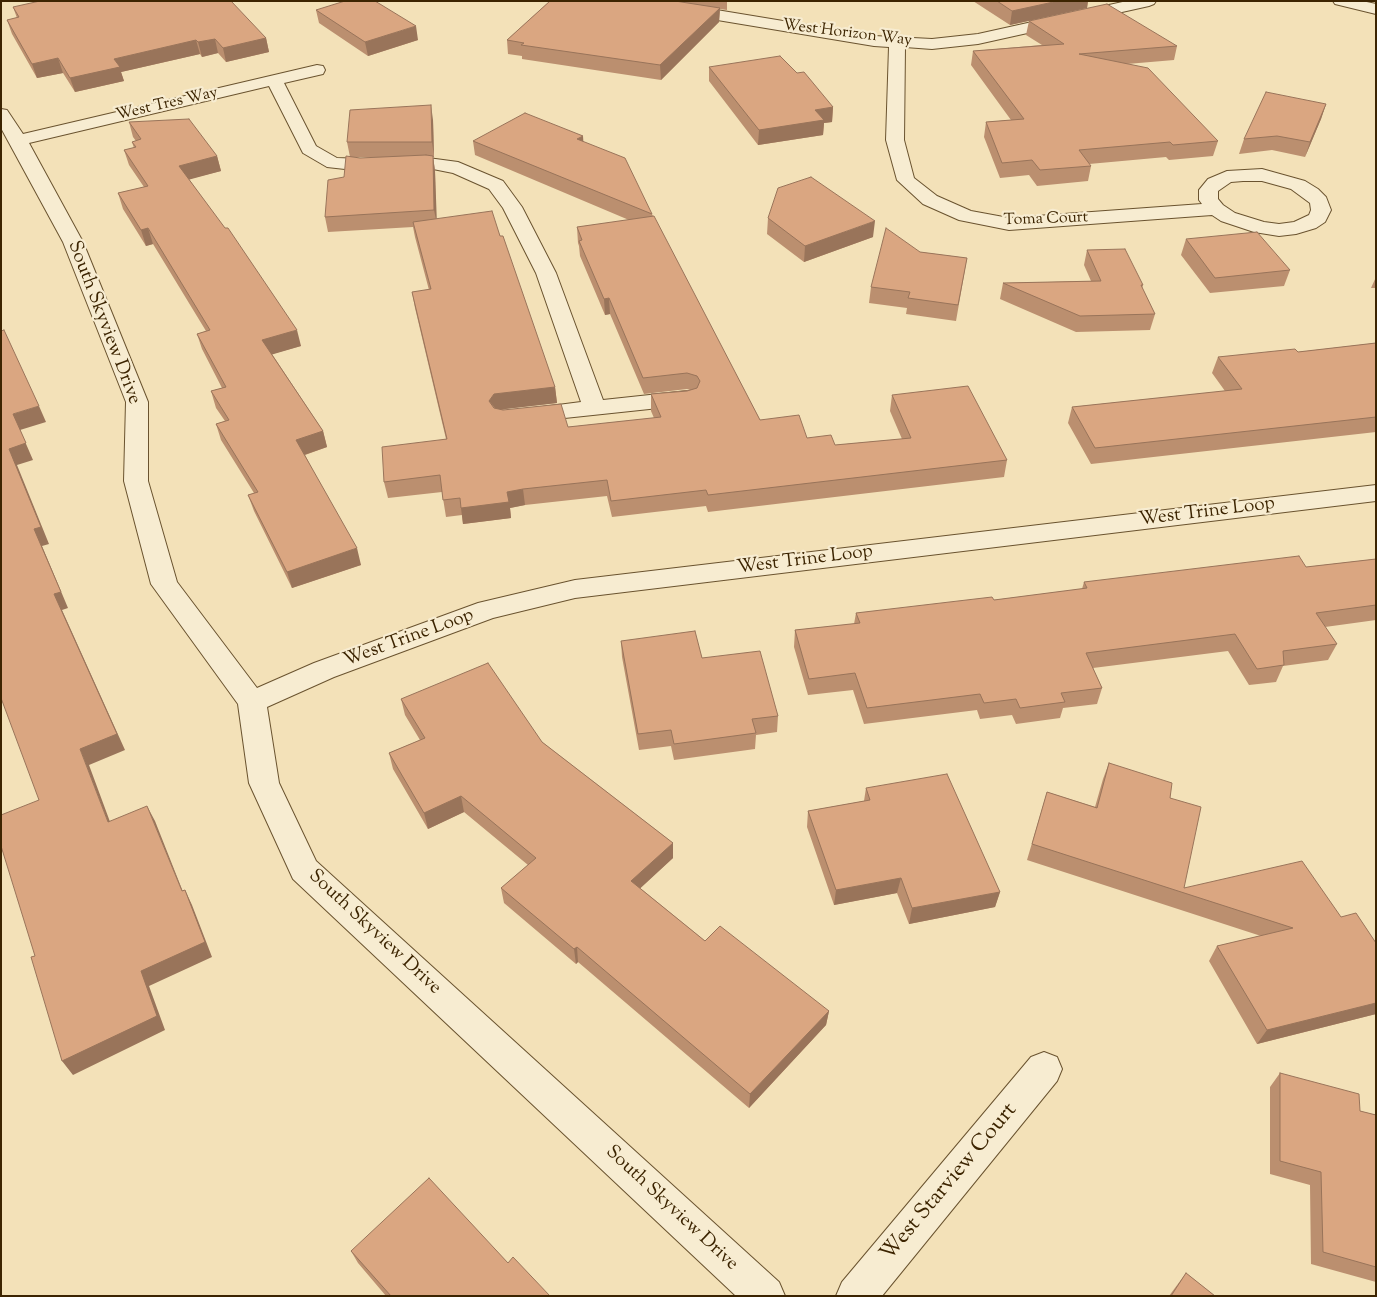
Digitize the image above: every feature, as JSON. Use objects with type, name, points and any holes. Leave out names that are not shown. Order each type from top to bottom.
[{"type":"street","name":"West Horizon Way","points":[[632,1],[874,41],[932,44],[978,39],[1149,1]]},
{"type":"street","points":[[1340,1],[1376,10]]},
{"type":"street","name":"Toma Court","points":[[897,42],[895,140],[899,160],[906,180],[930,200],[966,216],[1009,224],[1050,223],[1216,209]]},
{"type":"street","name":"West Tres Way","points":[[18,140],[317,70]]},
{"type":"street","points":[[274,80],[309,149],[333,163],[363,165],[436,164],[458,168],[496,185],[512,207],[546,273],[595,408]]},
{"type":"street","name":"South Skyview Drive","points":[[1,114],[18,140],[73,242],[137,402],[136,481],[164,584],[252,702],[264,783],[304,870],[765,1296]]},
{"type":"street","points":[[1262,175],[1281,179],[1310,193],[1319,201],[1321,210],[1318,218],[1309,224],[1279,230],[1243,224],[1216,209],[1209,200],[1208,190],[1215,183],[1227,177],[1262,175]]},
{"type":"street","points":[[505,417],[687,398]]},
{"type":"street","name":"West Trine Loop","points":[[252,702],[324,670],[487,610],[575,588],[1376,493]]},
{"type":"street","name":"West Starview Court","points":[[856,1296],[1044,1069]]},
{"type":"building","points":[[40,1],[231,1],[266,38],[223,48],[215,39],[198,42],[196,40],[114,59],[120,67],[70,78],[58,58],[32,64],[7,20],[19,17],[13,7]]},
{"type":"building","points":[[345,1],[375,1],[416,26],[365,42],[316,10]]},
{"type":"building","points":[[550,1],[675,1],[720,8],[660,65],[521,45],[524,43],[507,40]]},
{"type":"building","points":[[997,1],[1058,1],[1012,11]]},
{"type":"building","points":[[1107,4],[1177,46],[1079,54],[1148,68],[1218,141],[1173,145],[1170,142],[1079,150],[1091,166],[1040,170],[1032,160],[1002,163],[986,122],[1024,119],[973,51],[1064,44],[1029,21]]},
{"type":"building","points":[[780,56],[797,73],[804,72],[833,107],[815,110],[824,120],[759,130],[709,67]]},
{"type":"building","points":[[1266,92],[1326,104],[1310,142],[1277,136],[1244,139]]},
{"type":"building","points":[[431,105],[432,142],[347,142],[350,110]]},
{"type":"building","points":[[525,113],[583,136],[577,139],[625,158],[652,214],[473,141]]},
{"type":"building","points":[[189,119],[217,156],[179,166],[225,228],[228,228],[297,330],[262,340],[323,431],[296,440],[357,548],[287,572],[248,495],[258,492],[216,424],[229,420],[211,391],[226,387],[197,334],[210,330],[148,228],[141,230],[118,193],[148,186],[124,150],[136,147],[132,142],[141,139],[129,122]]},
{"type":"building","points":[[346,156],[360,158],[433,156],[434,210],[325,217],[328,180],[344,177]]},
{"type":"building","points":[[811,177],[875,221],[805,246],[768,218],[778,188]]},
{"type":"building","points":[[492,211],[500,236],[503,236],[555,387],[494,394],[489,401],[494,408],[503,410],[561,404],[568,427],[661,417],[651,394],[687,391],[697,388],[700,381],[697,376],[687,373],[643,378],[609,298],[604,299],[579,241],[582,240],[577,227],[654,216],[760,420],[799,415],[807,438],[831,435],[835,445],[911,438],[892,395],[968,386],[1007,460],[708,495],[706,490],[611,501],[607,480],[507,492],[509,502],[461,508],[460,498],[443,500],[440,475],[384,482],[382,447],[447,439],[412,292],[431,289],[413,222]]},
{"type":"building","points":[[886,228],[920,252],[967,258],[958,305],[908,298],[910,292],[871,287]]},
{"type":"building","points":[[1257,232],[1290,270],[1215,278],[1186,239]]},
{"type":"building","points":[[1125,249],[1155,314],[1080,316],[1003,283],[1101,281],[1087,250]]},
{"type":"building","points":[[4,330],[39,406],[13,414],[26,443],[9,449],[41,527],[34,529],[61,592],[54,594],[117,734],[80,749],[108,822],[147,806],[182,891],[185,890],[205,942],[141,971],[157,1016],[62,1061],[31,957],[35,956],[1,846],[1,815],[39,800],[1,698],[1,331]]},
{"type":"building","points":[[1376,343],[1376,417],[1095,448],[1072,407],[1242,389],[1218,357],[1295,349],[1298,352]]},
{"type":"building","points":[[1299,556],[1306,567],[1376,559],[1376,605],[1316,613],[1337,644],[1283,651],[1284,665],[1257,669],[1235,634],[1086,653],[1102,688],[1061,693],[1065,702],[1020,708],[1016,699],[984,703],[980,694],[867,708],[855,673],[809,679],[795,630],[860,623],[856,613],[992,597],[994,600],[1087,588],[1084,582]]},
{"type":"building","points":[[695,631],[702,658],[760,651],[778,716],[752,719],[756,733],[674,744],[671,730],[638,734],[621,641]]},
{"type":"building","points":[[488,663],[542,742],[673,843],[631,881],[705,941],[720,926],[829,1011],[750,1094],[577,947],[574,949],[501,888],[536,858],[461,796],[424,813],[389,753],[425,738],[401,699]]},
{"type":"building","points":[[1109,763],[1172,783],[1170,798],[1201,807],[1184,888],[1302,861],[1341,917],[1356,913],[1376,943],[1376,1003],[1267,1030],[1217,946],[1293,928],[1032,844],[1047,792],[1097,808]]},
{"type":"building","points":[[947,774],[1000,892],[912,908],[901,878],[836,890],[808,811],[870,800],[866,788]]},
{"type":"building","points":[[1280,1073],[1359,1094],[1360,1111],[1376,1115],[1376,1267],[1323,1252],[1321,1172],[1280,1161]]},
{"type":"building","points":[[429,1178],[508,1263],[513,1257],[550,1296],[391,1296],[351,1251]]},
{"type":"building","points":[[1186,1273],[1215,1296],[1171,1296]]}]
